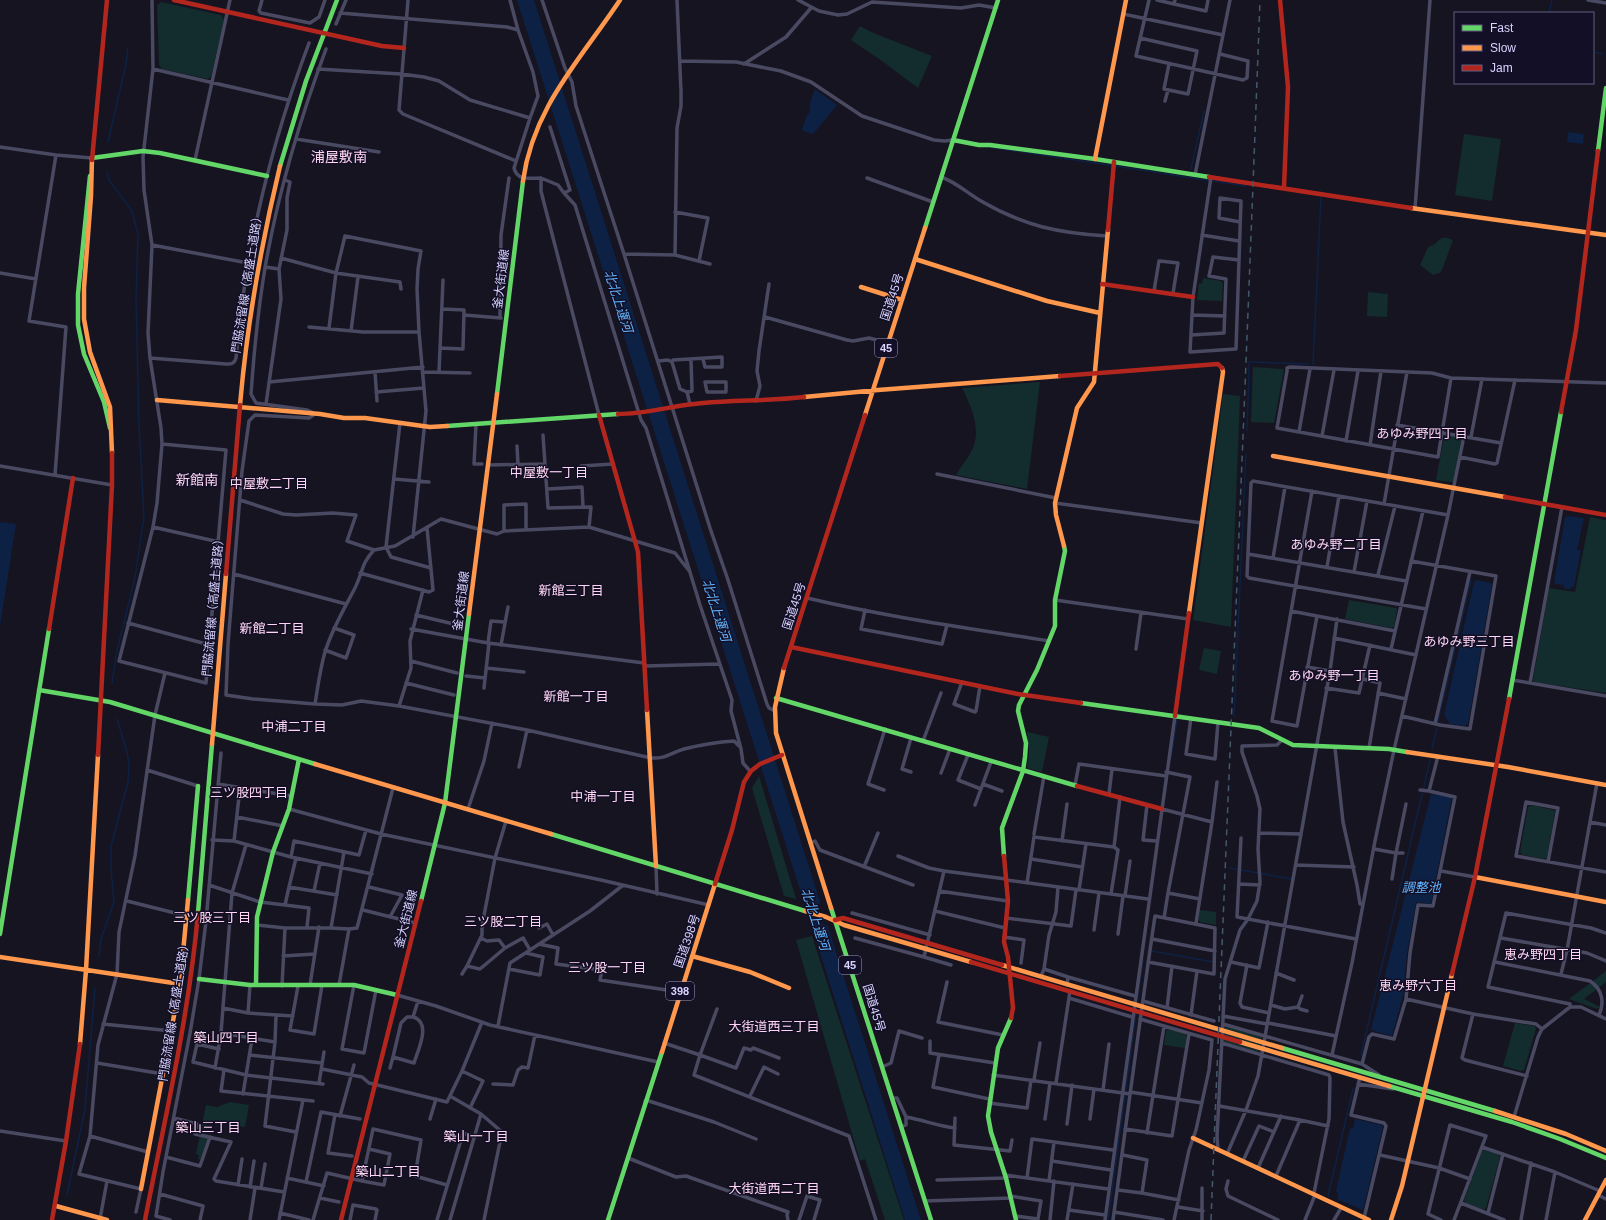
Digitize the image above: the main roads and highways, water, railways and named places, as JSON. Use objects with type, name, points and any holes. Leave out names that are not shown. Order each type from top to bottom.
[{"type":"main road","points":[[52,1220],[56,1206],[79,1052],[86,970],[112,485],[112,438],[104,402],[84,354],[78,325],[78,294],[82,248],[107,0]]},
{"type":"main road","points":[[174,0],[382,46],[404,48]]},
{"type":"main road","name":"門脇流留線（高盛土道路）","points":[[145,1220],[191,980],[240,408],[251,307],[266,224],[288,137],[300,99],[337,0]]},
{"type":"main road","name":"釜大街道線","points":[[341,1220],[445,803],[524,178],[531,145],[546,107],[620,0]]},
{"type":"main road","name":"国道45号","points":[[931,1220],[882,1067],[832,919],[810,843],[780,756],[774,728],[774,710],[791,647],[998,0]]},
{"type":"main road","points":[[1095,159],[1126,0]]},
{"type":"main road","points":[[1280,0],[1288,86],[1284,188]]},
{"type":"main road","points":[[1390,1220],[1402,1186],[1422,1096],[1475,877],[1497,766],[1543,504],[1578,317],[1606,88]]},
{"type":"main road","points":[[953,140],[1095,159],[1416,209],[1606,235]]},
{"type":"main road","points":[[92,158],[143,151],[195,160],[267,176]]},
{"type":"main road","points":[[1016,1218],[1006,1176],[996,1150],[988,1122],[989,1101],[998,1048],[1010,1020],[1013,1008],[1009,966],[1004,937],[1008,901],[1002,828],[1022,771],[1026,743],[1018,711],[1021,699],[1037,670],[1056,621],[1055,600],[1065,551],[1056,515],[1056,500],[1077,408],[1091,388],[1095,374],[1114,162]]},
{"type":"main road","points":[[915,259],[1047,301],[1100,313]]},
{"type":"main road","points":[[1102,284],[1193,297]]},
{"type":"main road","points":[[861,286],[902,300]]},
{"type":"main road","points":[[157,400],[315,414],[424,426],[476,425],[640,412],[690,404],[756,401],[1215,363],[1220,366],[1223,372],[1175,716]]},
{"type":"main road","points":[[600,415],[638,552],[656,866]]},
{"type":"main road","points":[[1273,456],[1606,515]]},
{"type":"main road","points":[[0,934],[73,478]]},
{"type":"main road","points":[[791,647],[1023,694],[1259,728],[1282,741],[1293,745],[1394,750],[1438,756],[1606,785]]},
{"type":"main road","points":[[39,690],[100,700],[155,715],[393,788],[798,908],[832,919],[844,925],[1009,974],[1128,1006],[1268,1047],[1383,1077],[1566,1134],[1606,1151]]},
{"type":"main road","points":[[776,698],[1022,771],[1164,809]]},
{"type":"main road","name":"国道398号","points":[[608,1220],[680,992],[716,884],[744,782],[750,771],[756,765],[780,756]]},
{"type":"main road","points":[[256,986],[257,925],[260,902],[269,873],[273,852],[289,809],[299,759]]},
{"type":"main road","points":[[141,1189],[180,984],[198,786]]},
{"type":"main road","points":[[1475,877],[1606,902]]},
{"type":"main road","points":[[832,919],[843,918],[1009,966],[1128,1006]]},
{"type":"main road","points":[[0,956],[180,984]]},
{"type":"main road","points":[[692,956],[750,972],[789,988]]},
{"type":"main road","points":[[199,979],[256,986],[354,986],[397,996]]},
{"type":"main road","points":[[1268,1047],[1402,1090],[1538,1130],[1606,1158]]},
{"type":"main road","points":[[1193,1138],[1364,1219]]},
{"type":"main road","points":[[1585,1220],[1606,1180]]},
{"type":"main road","points":[[56,1206],[107,1220]]},
{"type":"water","name":"北北上運河","points":[[517,0],[534,0],[921,1220],[905,1220]]},
{"type":"water","points":[[815,89],[837,105],[813,134],[803,131],[802,129],[807,115],[810,112],[809,106]]},
{"type":"water","points":[[1568,132],[1584,134],[1583,144],[1567,142]]},
{"type":"water","points":[[1568,516],[1584,518],[1577,550],[1581,550],[1574,586],[1569,589],[1563,588],[1564,585],[1556,584],[1554,582],[1565,518]]},
{"type":"water","points":[[0,522],[16,524],[0,626]]},
{"type":"water","points":[[1477,580],[1491,583],[1492,585],[1468,724],[1465,726],[1450,724],[1444,715],[1474,582]]},
{"type":"water","name":"調整池","points":[[1431,794],[1452,796],[1431,904],[1416,902],[1407,954],[1403,995],[1392,1036],[1371,1030]]},
{"type":"water","points":[[1355,1119],[1381,1125],[1383,1127],[1363,1210],[1337,1199],[1338,1192],[1336,1191],[1350,1128],[1353,1129]]},
{"type":"waterway","points":[[1549,12],[1552,0]]},
{"type":"waterway","points":[[108,142],[126,64],[128,47]]},
{"type":"waterway","points":[[1594,52],[1602,54]]},
{"type":"waterway","points":[[1191,169],[1204,111]]},
{"type":"waterway","points":[[989,147],[1246,186]]},
{"type":"waterway","points":[[107,172],[109,180],[132,211],[138,234],[136,300],[139,425],[144,517],[135,577],[116,655],[112,684]]},
{"type":"waterway","points":[[1313,364],[1321,197]]},
{"type":"waterway","points":[[1249,362],[1309,364]]},
{"type":"waterway","points":[[1247,430],[1249,364]]},
{"type":"waterway","points":[[1234,717],[1246,454]]},
{"type":"waterway","points":[[1438,721],[1471,580]]},
{"type":"waterway","points":[[99,956],[101,939],[114,902],[111,869],[111,846],[128,782],[129,764],[127,752],[117,719]]},
{"type":"waterway","points":[[1171,758],[1177,720]]},
{"type":"waterway","points":[[1432,748],[1437,728]]},
{"type":"waterway","points":[[1361,1055],[1430,760]]},
{"type":"waterway","points":[[1230,868],[1291,879]]},
{"type":"waterway","points":[[1152,951],[1213,962]]},
{"type":"waterway","points":[[1136,1009],[1143,960]]},
{"type":"waterway","points":[[67,1195],[85,1109],[95,988]]},
{"type":"waterway","points":[[1108,1220],[1136,1013]]},
{"type":"waterway","points":[[1328,1196],[1353,1089]]},
{"type":"railway","points":[[1211,1220],[1260,0]]},
{"type":"district","name":"浦屋敷南","points":[[339,157]]},
{"type":"district","name":"あゆみ野四丁目","points":[[1422,433]]},
{"type":"district","name":"中屋敷一丁目","points":[[549,472]]},
{"type":"district","name":"新館南","points":[[197,480]]},
{"type":"district","name":"中屋敷二丁目","points":[[269,483]]},
{"type":"district","name":"あゆみ野二丁目","points":[[1336,544]]},
{"type":"district","name":"新館三丁目","points":[[571,590]]},
{"type":"district","name":"新館二丁目","points":[[272,628]]},
{"type":"district","name":"あゆみ野三丁目","points":[[1469,641]]},
{"type":"district","name":"あゆみ野一丁目","points":[[1334,675]]},
{"type":"district","name":"新館一丁目","points":[[576,696]]},
{"type":"district","name":"中浦二丁目","points":[[294,726]]},
{"type":"district","name":"三ツ股四丁目","points":[[249,792]]},
{"type":"district","name":"中浦一丁目","points":[[603,796]]},
{"type":"district","name":"三ツ股三丁目","points":[[212,917]]},
{"type":"district","name":"三ツ股二丁目","points":[[503,921]]},
{"type":"district","name":"恵み野四丁目","points":[[1543,954]]},
{"type":"district","name":"三ツ股一丁目","points":[[607,967]]},
{"type":"district","name":"恵み野六丁目","points":[[1418,985]]},
{"type":"district","name":"大街道西三丁目","points":[[774,1026]]},
{"type":"district","name":"築山四丁目","points":[[226,1037]]},
{"type":"district","name":"築山三丁目","points":[[208,1127]]},
{"type":"district","name":"築山一丁目","points":[[476,1136]]},
{"type":"district","name":"築山二丁目","points":[[388,1171]]},
{"type":"district","name":"大街道西二丁目","points":[[774,1188]]}]
